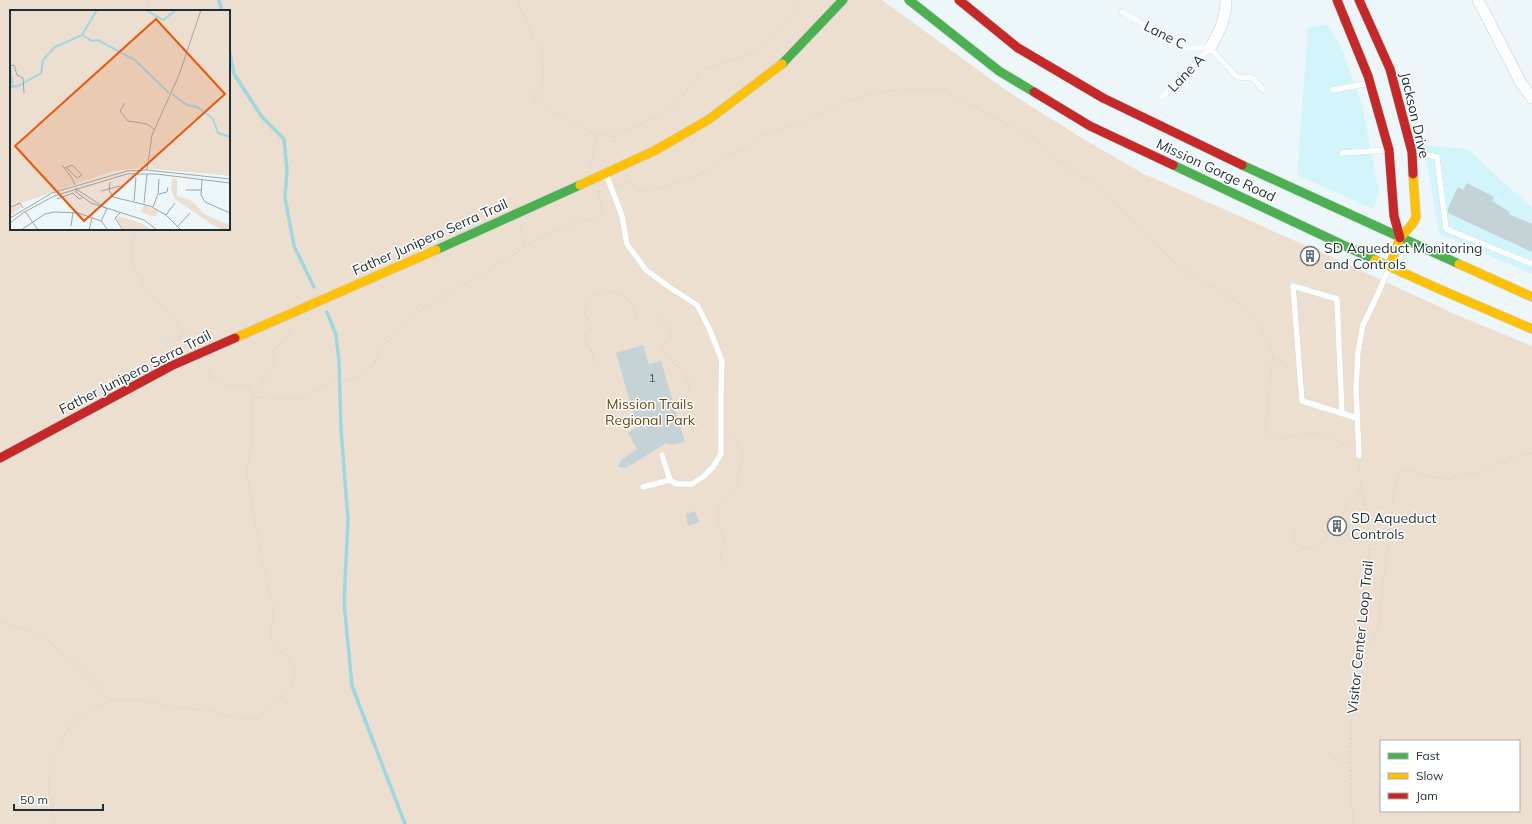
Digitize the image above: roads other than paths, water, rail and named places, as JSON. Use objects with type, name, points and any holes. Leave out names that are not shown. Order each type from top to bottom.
[{"type":"main road","name":"Father Junipero Serra Trail","points":[[0,458],[171,366],[515,215],[654,151],[708,120],[782,64],[843,0]]},
{"type":"main road","name":"Mission Gorge Road","points":[[909,0],[999,71],[1090,126],[1390,266],[1532,329]]},
{"type":"main road","name":"Mission Gorge Road","points":[[959,0],[1018,48],[1103,98],[1278,182],[1532,297]]},
{"type":"main road","points":[[1337,0],[1370,83],[1389,150],[1394,216],[1400,238]]},
{"type":"main road","name":"Jackson Drive","points":[[1359,0],[1390,69],[1412,152],[1416,217],[1413,223],[1400,238],[1390,266]]},
{"type":"street","points":[[1210,48],[1221,28],[1226,0]]},
{"type":"street","points":[[1478,0],[1521,83],[1532,98]]},
{"type":"lane","name":"Lane C","points":[[1122,12],[1186,48],[1210,48]]},
{"type":"lane","points":[[1210,48],[1237,78],[1253,78],[1263,90]]},
{"type":"lane","name":"Lane A","points":[[1162,97],[1210,48]]},
{"type":"lane","points":[[1333,90],[1370,83]]},
{"type":"lane","points":[[1342,152],[1389,150]]},
{"type":"lane","points":[[1412,152],[1437,157],[1446,229],[1532,264]]},
{"type":"lane","points":[[606,174],[622,216],[627,244],[646,270],[697,305],[709,328],[722,361],[721,454],[713,467],[704,476],[692,484],[677,484],[670,480],[662,455]]},
{"type":"lane","points":[[1359,456],[1356,388],[1358,352],[1362,325],[1390,266]]},
{"type":"lane","points":[[1342,413],[1337,300],[1293,286],[1302,401],[1357,418]]},
{"type":"lane","points":[[643,487],[670,480]]},
{"type":"waterway","points":[[219,0],[222,10]]},
{"type":"waterway","points":[[230,54],[234,74],[262,117],[284,139],[287,170],[285,197],[294,246],[314,287]]},
{"type":"waterway","points":[[327,312],[336,335],[339,362],[341,429],[348,520],[344,602],[352,686],[405,824]]},
{"type":"place","name":"SD Aqueduct Monitoring and Controls","points":[[1310,256]]},
{"type":"place","name":"SD Aqueduct Controls","points":[[1337,526]]},
{"type":"park label","name":"Mission Trails Regional Park","points":[[650,412]]}]
